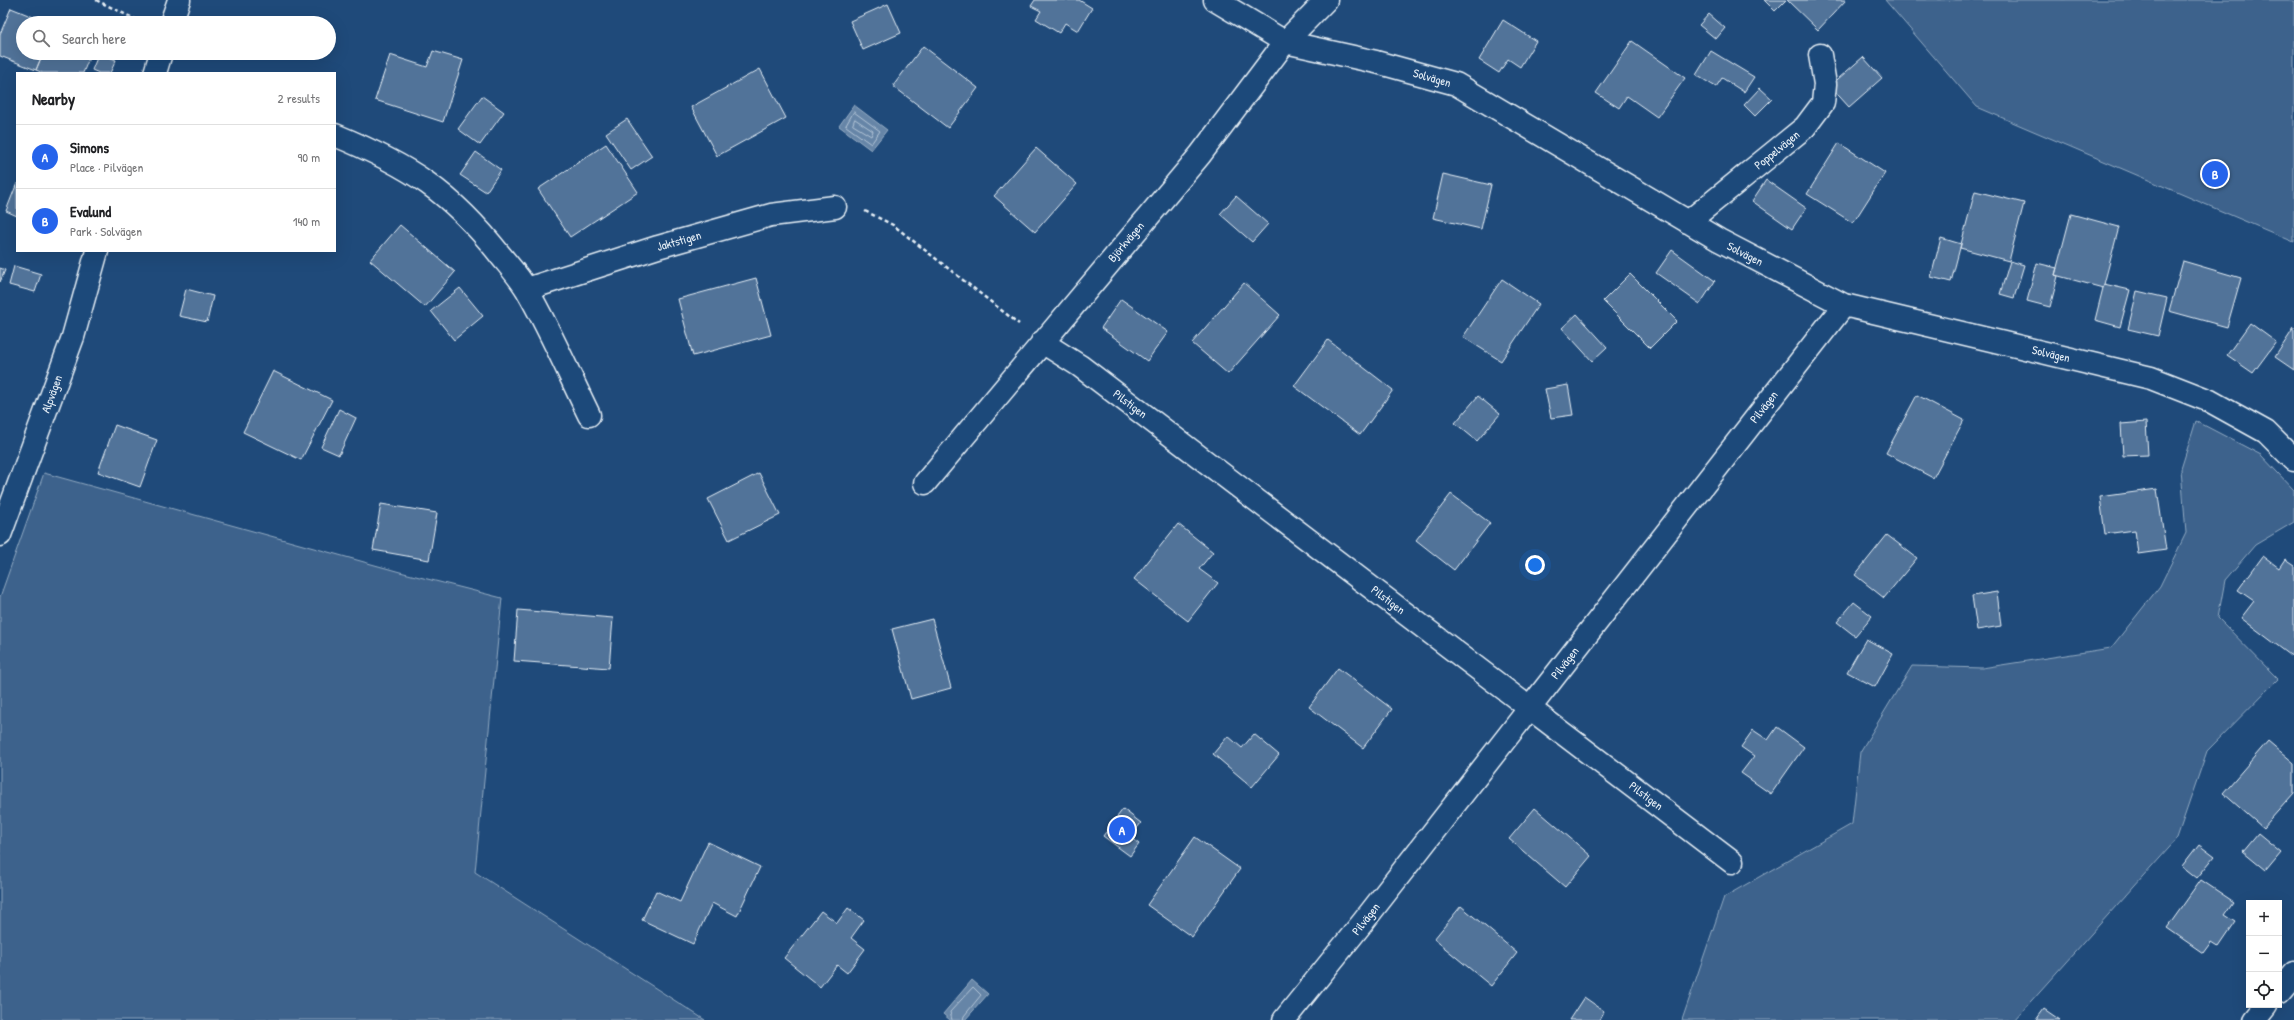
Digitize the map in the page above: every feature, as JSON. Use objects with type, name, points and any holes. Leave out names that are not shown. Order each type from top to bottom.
[{"type":"street","points":[[173,16],[179,0]]},
{"type":"street","name":"Solvägen","points":[[1215,0],[1285,42],[1376,62],[1456,84],[1688,222],[1844,305],[2151,378],[2210,401],[2266,432],[2294,460]]},
{"type":"street","name":"Björkvägen","points":[[925,483],[1200,154],[1285,42],[1326,0]]},
{"type":"street","name":"Poppelvägen","points":[[1688,222],[1805,127],[1823,103],[1825,84],[1820,54]]},
{"type":"street","points":[[155,72],[159,60]]},
{"type":"street","points":[[336,135],[380,153],[418,175],[452,200],[484,234],[527,289],[589,415]]},
{"type":"street","name":"Jaktstigen","points":[[527,289],[658,247],[771,215],[835,207]]},
{"type":"street","name":"Alpvägen","points":[[0,535],[73,337],[97,252]]},
{"type":"street","name":"Pilvägen","points":[[1284,1020],[1363,922],[1844,305]]},
{"type":"street","name":"Pilstigen","points":[[1042,342],[1080,366],[1732,862]]},
{"type":"street","points":[[2282,987],[2294,973]]},
{"type":"street","points":[[2255,1020],[2265,1008]]},
{"type":"path","points":[[96,0],[129,16]]},
{"type":"path","points":[[835,207],[868,212],[893,225],[1042,342]]},
{"type":"shaded area","points":[[1885,0],[2294,0],[2294,242],[1977,107]]},
{"type":"shaded area","points":[[2196,421],[2261,455],[2294,490],[2294,522],[2255,545],[2225,580],[2218,618],[2278,679],[2207,751],[2177,838],[2014,1020],[1682,1020],[1724,897],[1852,824],[1860,752],[1912,666],[1982,668],[2111,648],[2160,586],[2186,533],[2181,469]]},
{"type":"shaded area","points":[[44,473],[400,572],[502,598],[475,872],[705,1020],[0,1020],[0,597]]},
{"type":"water","points":[[854,105],[887,130],[871,150],[839,126]]},
{"type":"water","points":[[972,980],[988,994],[965,1020],[950,1020],[943,1014]]},
{"type":"building","points":[[1035,0],[1079,0],[1092,8],[1078,31],[1065,23],[1059,33],[1036,19],[1041,11],[1031,6]]},
{"type":"building","points":[[1764,0],[1786,0],[1775,11]]},
{"type":"building","points":[[1787,0],[1846,0],[1818,30]]},
{"type":"building","points":[[888,4],[901,33],[863,50],[850,21]]},
{"type":"building","points":[[11,8],[31,16],[16,16],[16,60],[40,60],[36,70],[0,56],[0,34]]},
{"type":"building","points":[[1709,14],[1725,28],[1716,39],[1699,25]]},
{"type":"building","points":[[1503,20],[1536,41],[1520,67],[1508,59],[1499,73],[1479,60]]},
{"type":"building","points":[[1632,41],[1685,78],[1657,117],[1627,96],[1619,108],[1596,93]]},
{"type":"building","points":[[923,46],[978,88],[948,128],[893,86]]},
{"type":"building","points":[[433,51],[463,60],[443,122],[375,100],[390,55],[427,67]]},
{"type":"building","points":[[1711,51],[1754,77],[1744,92],[1722,78],[1716,87],[1696,75]]},
{"type":"building","points":[[1863,57],[1882,78],[1849,107],[1830,86]]},
{"type":"building","points":[[40,60],[88,60],[83,72],[41,72],[36,70]]},
{"type":"building","points":[[96,60],[116,60],[110,72],[97,72],[92,70]]},
{"type":"building","points":[[760,69],[786,118],[717,156],[691,107]]},
{"type":"building","points":[[1760,88],[1772,99],[1755,116],[1744,105]]},
{"type":"building","points":[[482,96],[504,112],[480,145],[458,129]]},
{"type":"building","points":[[627,119],[652,156],[631,170],[606,133]]},
{"type":"building","points":[[1839,143],[1885,173],[1853,223],[1807,194]]},
{"type":"building","points":[[606,144],[638,192],[570,237],[538,189]]},
{"type":"building","points":[[1036,148],[1077,184],[1035,232],[994,196]]},
{"type":"building","points":[[476,152],[501,170],[486,192],[460,175]]},
{"type":"building","points":[[1443,174],[1491,185],[1481,229],[1433,218]]},
{"type":"building","points":[[1766,180],[1806,208],[1792,229],[1752,201]]},
{"type":"building","points":[[16,186],[16,216],[6,211]]},
{"type":"building","points":[[1975,191],[2024,203],[2009,261],[1960,248]]},
{"type":"building","points":[[1236,196],[1268,224],[1252,242],[1220,214]]},
{"type":"building","points":[[2071,214],[2119,227],[2103,288],[2055,275]]},
{"type":"building","points":[[400,225],[455,272],[425,307],[370,260]]},
{"type":"building","points":[[1941,238],[1961,244],[1951,282],[1931,277]]},
{"type":"building","points":[[1672,250],[1715,281],[1700,304],[1656,273]]},
{"type":"building","points":[[2010,261],[2024,265],[2014,298],[2000,294]]},
{"type":"building","points":[[2183,261],[2241,278],[2227,327],[2169,311]]},
{"type":"building","points":[[2037,263],[2057,268],[2055,275],[2058,276],[2050,307],[2027,301]]},
{"type":"building","points":[[14,266],[41,274],[35,292],[9,285]]},
{"type":"building","points":[[0,268],[5,270],[0,282]]},
{"type":"building","points":[[1630,274],[1677,321],[1650,348],[1603,301]]},
{"type":"building","points":[[756,278],[771,335],[693,356],[678,299]]},
{"type":"building","points":[[1502,279],[1539,304],[1501,361],[1463,337]]},
{"type":"building","points":[[1244,283],[1280,315],[1228,374],[1192,343]]},
{"type":"building","points":[[2104,284],[2130,290],[2120,327],[2095,320]]},
{"type":"building","points":[[460,288],[483,316],[454,340],[431,311]]},
{"type":"building","points":[[186,289],[213,296],[207,322],[179,316]]},
{"type":"building","points":[[2137,291],[2167,298],[2158,336],[2128,329]]},
{"type":"building","points":[[1121,299],[1168,332],[1147,361],[1101,328]]},
{"type":"building","points":[[1577,314],[1607,347],[1592,361],[1562,328]]},
{"type":"building","points":[[2250,323],[2276,342],[2253,373],[2227,355]]},
{"type":"building","points":[[2294,328],[2294,370],[2275,357]]},
{"type":"building","points":[[1328,340],[1393,390],[1360,435],[1294,386]]},
{"type":"building","points":[[273,371],[332,400],[301,460],[243,432]]},
{"type":"building","points":[[1568,385],[1573,415],[1551,418],[1545,389]]},
{"type":"building","points":[[1917,395],[1964,420],[1933,478],[1886,453]]},
{"type":"building","points":[[1478,396],[1500,414],[1477,441],[1455,423]]},
{"type":"building","points":[[339,409],[356,418],[339,455],[321,447]]},
{"type":"building","points":[[2146,422],[2148,455],[2123,456],[2121,424]]},
{"type":"building","points":[[115,425],[157,440],[140,487],[98,472]]},
{"type":"building","points":[[759,473],[780,515],[729,540],[708,499]]},
{"type":"building","points":[[2157,489],[2166,550],[2138,554],[2135,530],[2105,534],[2100,497]]},
{"type":"building","points":[[1451,494],[1490,523],[1454,570],[1416,540]]},
{"type":"building","points":[[381,504],[437,513],[429,560],[373,550]]},
{"type":"building","points":[[1178,524],[1213,552],[1199,569],[1218,583],[1188,621],[1134,579]]},
{"type":"building","points":[[1887,535],[1917,558],[1884,598],[1855,575]]},
{"type":"building","points":[[2263,556],[2279,568],[2285,559],[2294,565],[2294,650],[2290,655],[2241,618],[2254,601],[2238,590]]},
{"type":"building","points":[[1997,592],[2001,626],[1977,630],[1972,596]]},
{"type":"building","points":[[1854,602],[1872,616],[1855,636],[1837,622]]},
{"type":"building","points":[[518,610],[613,618],[609,668],[514,661]]},
{"type":"building","points":[[932,619],[951,688],[911,699],[892,629]]},
{"type":"building","points":[[1866,639],[1893,654],[1875,687],[1847,672]]},
{"type":"building","points":[[1338,668],[1392,709],[1363,748],[1309,707]]},
{"type":"building","points":[[1777,727],[1804,747],[1771,794],[1741,773],[1754,756],[1741,747],[1753,730],[1768,740]]},
{"type":"building","points":[[1254,734],[1279,755],[1252,787],[1213,754],[1228,736],[1242,748]]},
{"type":"building","points":[[2268,741],[2294,763],[2294,793],[2263,828],[2223,793]]},
{"type":"building","points":[[1535,808],[1591,856],[1565,887],[1509,839]]},
{"type":"building","points":[[1123,809],[1141,823],[1130,837],[1139,844],[1130,856],[1103,836]]},
{"type":"building","points":[[2258,833],[2281,852],[2266,870],[2243,851]]},
{"type":"building","points":[[1195,837],[1240,869],[1192,937],[1147,905]]},
{"type":"building","points":[[708,842],[760,867],[737,916],[712,903],[693,944],[642,920],[656,891],[680,902]]},
{"type":"building","points":[[2199,844],[2215,856],[2197,878],[2182,866]]},
{"type":"building","points":[[2201,880],[2234,902],[2225,915],[2236,922],[2219,947],[2211,942],[2203,953],[2167,928]]},
{"type":"building","points":[[1461,906],[1517,953],[1491,986],[1434,939]]},
{"type":"building","points":[[848,908],[864,920],[851,938],[865,949],[847,973],[837,965],[820,987],[784,958],[821,911],[837,923]]},
{"type":"building","points":[[1584,997],[1604,1011],[1599,1020],[1569,1020]]},
{"type":"building","points":[[2044,1009],[2060,1020],[2036,1020]]},
{"type":"place","name":"Evalund","points":[[2215,174]]},
{"type":"place","name":"Simons","points":[[1122,830]]}]
